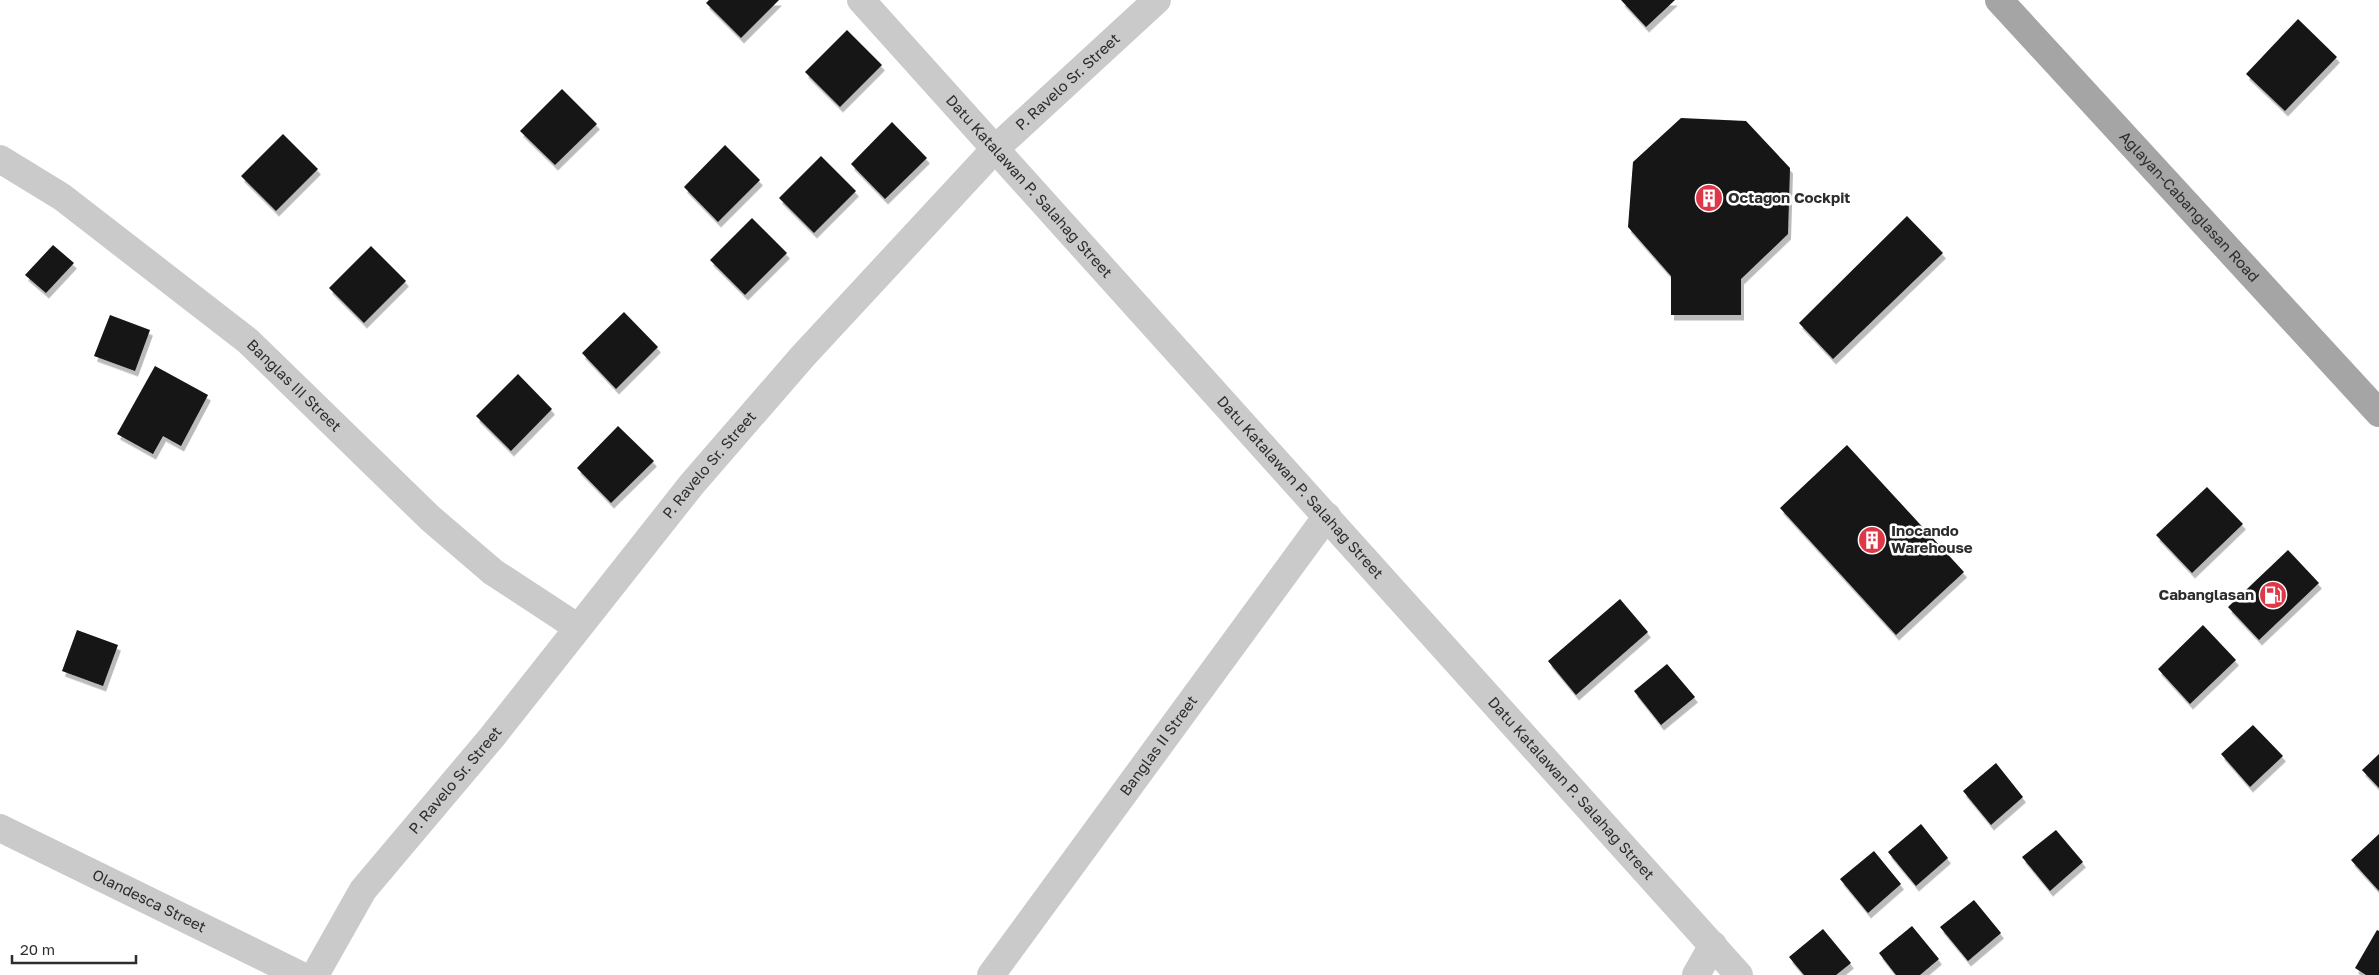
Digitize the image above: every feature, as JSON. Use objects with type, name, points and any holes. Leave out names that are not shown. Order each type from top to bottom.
[{"type":"main road","name":"Aglayan-Cabanglasan Road","points":[[1999,0],[2379,413]]},
{"type":"street","name":"Datu Katalawan P. Salahag Street","points":[[861,0],[1739,975]]},
{"type":"street","name":"P. Ravelo Sr. Street","points":[[315,975],[363,890],[492,736],[577,626],[692,484],[803,356],[995,149],[1157,0]]},
{"type":"street","name":"Banglas III Street","points":[[0,159],[62,197],[248,341],[430,518],[493,572],[577,626]]},
{"type":"street","name":"Banglas II Street","points":[[991,975],[1327,516]]},
{"type":"street","name":"Olandesca Street","points":[[0,828],[300,975]]},
{"type":"street","points":[[1696,975],[1713,946]]},
{"type":"building","points":[[709,0],[779,0],[741,38],[706,3]]},
{"type":"building","points":[[1621,0],[1675,0],[1646,27]]},
{"type":"building","points":[[2298,19],[2337,57],[2285,111],[2246,74]]},
{"type":"building","points":[[847,30],[882,65],[840,107],[805,72]]},
{"type":"building","points":[[562,89],[597,124],[555,165],[520,131]]},
{"type":"building","name":"Octagon Cockpit","points":[[1681,118],[1746,121],[1790,168],[1788,234],[1741,279],[1741,315],[1671,315],[1671,276],[1628,227],[1633,162]]},
{"type":"building","points":[[892,122],[927,158],[885,199],[851,164]]},
{"type":"building","points":[[283,134],[318,169],[276,211],[241,176]]},
{"type":"building","points":[[725,145],[760,180],[718,222],[684,187]]},
{"type":"building","points":[[821,156],[856,191],[814,233],[779,198]]},
{"type":"building","points":[[1907,216],[1943,253],[1833,359],[1799,323]]},
{"type":"building","points":[[752,218],[787,253],[745,295],[710,260]]},
{"type":"building","points":[[53,245],[74,263],[46,293],[25,275]]},
{"type":"building","points":[[371,246],[406,281],[364,323],[329,288]]},
{"type":"building","points":[[624,312],[658,347],[616,389],[582,353]]},
{"type":"building","points":[[110,315],[150,330],[135,371],[94,356]]},
{"type":"building","points":[[155,366],[208,395],[181,446],[163,436],[153,454],[117,434]]},
{"type":"building","points":[[518,374],[552,409],[511,451],[476,416]]},
{"type":"building","points":[[618,426],[654,461],[611,503],[577,468]]},
{"type":"building","name":"Inocando Warehouse","points":[[1847,445],[1964,572],[1896,635],[1780,508]]},
{"type":"building","points":[[2207,487],[2243,524],[2192,573],[2156,535]]},
{"type":"building","name":"Cabanglasan","points":[[2288,550],[2319,583],[2259,640],[2228,607]]},
{"type":"building","points":[[1620,599],[1648,632],[1576,695],[1548,661]]},
{"type":"building","points":[[2203,625],[2236,660],[2190,704],[2158,669]]},
{"type":"building","points":[[77,630],[118,645],[103,686],[62,671]]},
{"type":"building","points":[[1667,664],[1695,697],[1661,725],[1634,691]]},
{"type":"building","points":[[2253,725],[2283,756],[2250,787],[2221,754]]},
{"type":"building","points":[[2379,754],[2379,788],[2362,770]]},
{"type":"building","points":[[1996,763],[2023,797],[1991,825],[1963,791]]},
{"type":"building","points":[[1921,824],[1948,858],[1916,886],[1888,852]]},
{"type":"building","points":[[2056,830],[2083,862],[2050,891],[2022,857]]},
{"type":"building","points":[[2379,834],[2379,891],[2351,860]]},
{"type":"building","points":[[1874,851],[1901,884],[1868,913],[1840,879]]},
{"type":"building","points":[[1974,900],[2001,933],[1968,961],[1940,927]]},
{"type":"building","points":[[1912,926],[1939,959],[1920,975],[1896,975],[1879,953]]},
{"type":"building","points":[[1823,929],[1851,963],[1836,975],[1804,975],[1789,957]]},
{"type":"building","points":[[2377,930],[2379,931],[2379,975],[2366,975],[2355,968]]},
{"type":"place","name":"Octagon Cockpit","points":[[1709,198]]},
{"type":"place","name":"Inocando Warehouse","points":[[1872,540]]},
{"type":"place","name":"Cabanglasan","points":[[2273,595]]}]
